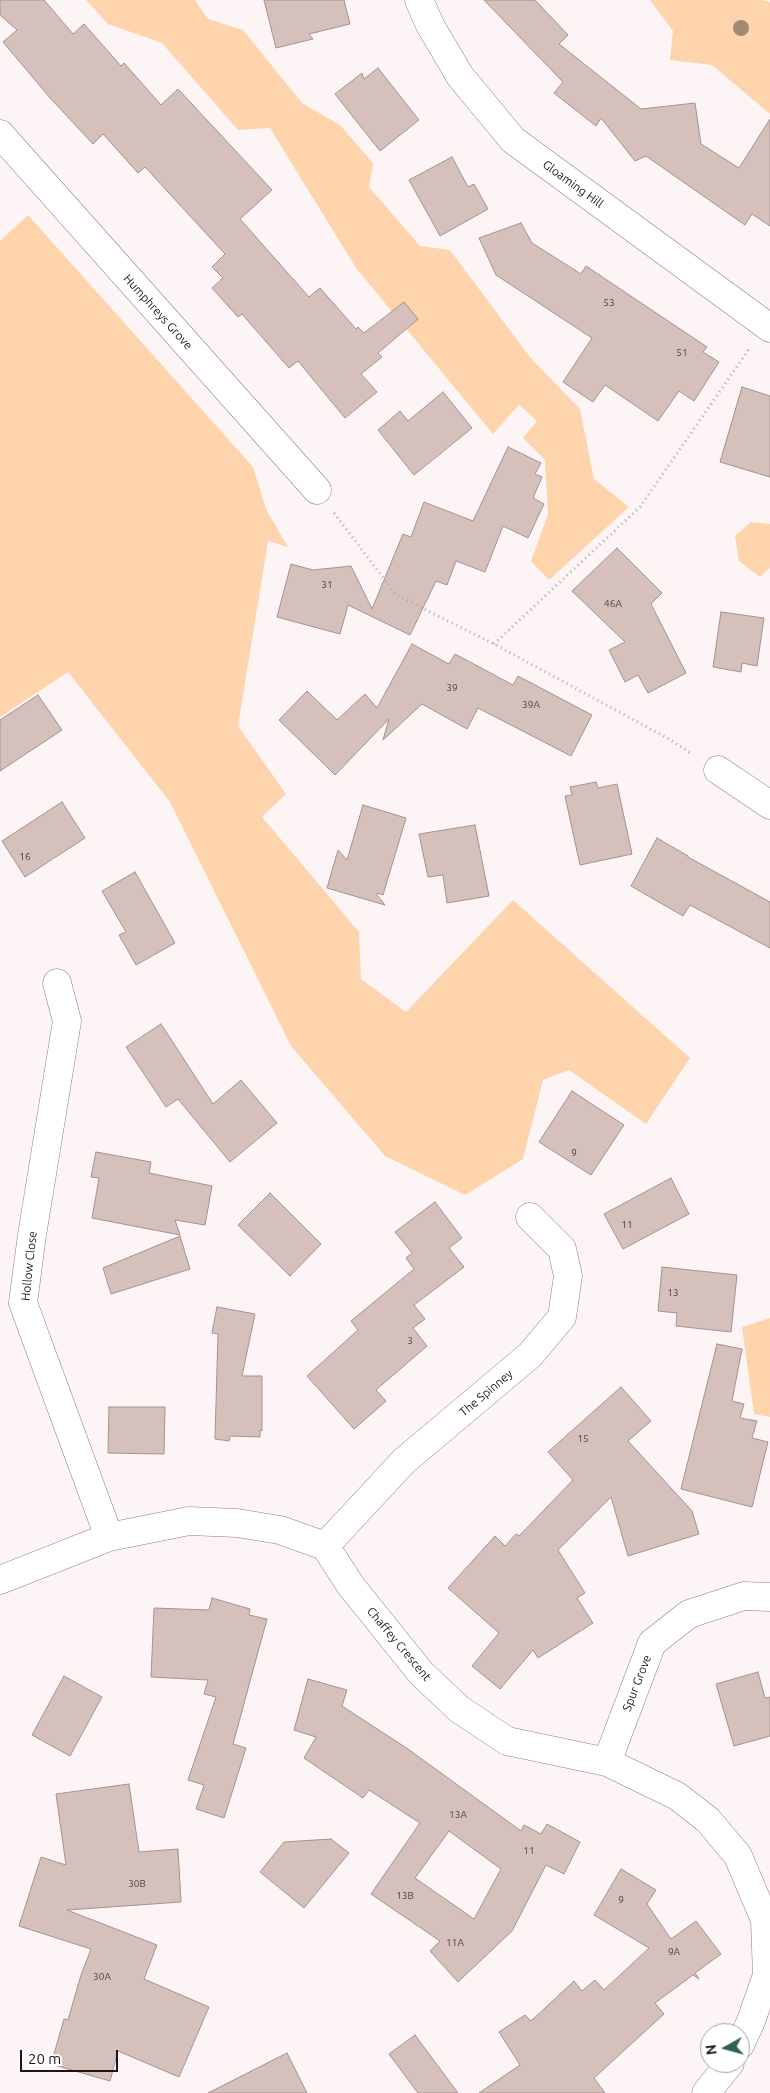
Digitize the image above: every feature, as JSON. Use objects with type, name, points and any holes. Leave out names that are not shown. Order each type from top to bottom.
[{"type":"street","name":"Gloaming Hill","points":[[419,0],[430,25],[460,76],[513,140],[768,327]]},
{"type":"street","name":"Humphreys Grove","points":[[0,134],[317,490]]},
{"type":"street","points":[[718,770],[770,805]]},
{"type":"street","name":"Hollow Close","points":[[57,983],[67,1021],[32,1235],[23,1303],[110,1537]]},
{"type":"street","name":"The Spinney","points":[[325,1546],[404,1461],[530,1355],[562,1318],[568,1276],[562,1249],[530,1217]]},
{"type":"street","points":[[0,1580],[110,1537],[189,1521],[238,1523],[280,1530],[325,1546]]},
{"type":"street","name":"Chaffey Crescent","points":[[325,1546],[350,1586],[421,1673],[459,1709],[507,1741],[607,1762],[677,1796],[708,1820],[738,1856],[764,1920],[767,1974],[750,2023]]},
{"type":"street","name":"Spur Grove","points":[[607,1762],[652,1644],[689,1614],[744,1596],[770,1597]]},
{"type":"street","points":[[706,2093],[722,2073]]},
{"type":"path","points":[[494,644],[640,506],[768,327]]},
{"type":"path","points":[[317,490],[396,595],[494,644],[669,739],[718,770]]},
{"type":"shaded area","points":[[86,0],[195,0],[208,19],[243,30],[302,103],[340,125],[373,163],[369,187],[420,246],[450,250],[529,356],[580,409],[594,479],[629,507],[549,580],[531,561],[548,514],[545,460],[523,438],[537,421],[519,405],[493,434],[356,268],[270,128],[238,130],[162,43],[108,24]]},
{"type":"shaded area","points":[[650,0],[762,0],[770,2],[770,114],[712,65],[670,60],[673,31]]},
{"type":"shaded area","points":[[28,215],[253,467],[266,509],[288,547],[268,541],[238,726],[286,794],[262,817],[359,932],[361,979],[406,1012],[513,900],[690,1058],[646,1124],[569,1070],[543,1080],[523,1159],[465,1195],[385,1156],[291,1046],[170,802],[68,672],[0,717],[0,241]]},
{"type":"shaded area","points":[[751,522],[770,524],[770,568],[760,577],[739,561],[735,536]]},
{"type":"shaded area","points":[[770,1318],[770,1417],[754,1414],[742,1327]]},
{"type":"building","points":[[0,0],[44,0],[73,34],[84,24],[121,66],[124,63],[161,105],[178,89],[272,190],[240,219],[309,297],[320,288],[356,329],[358,327],[364,333],[404,302],[418,319],[378,353],[382,357],[361,374],[377,392],[345,418],[298,361],[289,368],[242,314],[238,317],[212,288],[223,278],[212,267],[225,254],[145,167],[138,173],[103,134],[93,144],[51,99],[3,42],[17,30],[0,15]]},
{"type":"building","points":[[264,0],[344,0],[350,24],[309,34],[313,39],[276,48]]},
{"type":"building","points":[[484,0],[535,0],[568,35],[559,44],[641,109],[695,103],[701,144],[739,168],[770,119],[770,226],[752,214],[745,225],[646,156],[635,161],[601,118],[596,126],[554,93],[563,82]]},
{"type":"building","points":[[378,68],[419,120],[380,151],[335,94],[362,73],[364,79]]},
{"type":"building","points":[[452,157],[468,187],[474,184],[488,209],[440,236],[409,180]]},
{"type":"building","points":[[521,223],[532,243],[581,274],[586,266],[707,347],[703,352],[719,362],[694,401],[679,391],[658,421],[605,385],[593,402],[563,382],[592,338],[496,275],[479,238]]},
{"type":"building","points":[[742,387],[770,396],[770,477],[720,462]]},
{"type":"building","points":[[443,392],[472,428],[414,475],[378,430],[400,411],[408,421]]},
{"type":"building","points":[[508,447],[541,463],[535,474],[542,477],[533,498],[544,504],[528,538],[503,526],[485,572],[456,561],[447,585],[436,581],[410,635],[348,605],[340,634],[277,617],[291,564],[313,570],[351,566],[372,609],[403,534],[411,537],[424,502],[473,521]]},
{"type":"building","points":[[617,548],[662,593],[651,604],[686,673],[648,693],[638,675],[625,682],[609,650],[625,642],[572,591]]},
{"type":"building","points":[[721,612],[764,618],[757,666],[742,663],[741,672],[713,667]]},
{"type":"building","points":[[412,644],[449,664],[455,654],[513,685],[518,676],[592,715],[571,756],[478,708],[467,729],[422,704],[383,740],[389,719],[335,775],[279,720],[307,691],[337,720],[365,694],[377,708]]},
{"type":"building","points":[[38,695],[62,730],[0,771],[0,720]]},
{"type":"building","points":[[596,782],[598,788],[617,784],[632,854],[580,865],[565,796],[572,795],[570,787]]},
{"type":"building","points":[[62,802],[85,838],[25,877],[2,841]]},
{"type":"building","points":[[363,805],[406,818],[383,895],[377,893],[385,905],[327,888],[338,850],[347,860]]},
{"type":"building","points":[[475,825],[489,896],[447,903],[443,875],[428,877],[419,834]]},
{"type":"building","points":[[657,838],[770,902],[770,948],[690,905],[683,916],[631,886]]},
{"type":"building","points":[[135,872],[175,943],[136,965],[119,935],[126,932],[102,891]]},
{"type":"building","points":[[161,1024],[213,1104],[241,1080],[277,1123],[230,1162],[178,1099],[166,1107],[126,1047]]},
{"type":"building","points":[[572,1091],[624,1125],[591,1175],[539,1142]]},
{"type":"building","points":[[96,1152],[151,1162],[149,1173],[212,1186],[205,1225],[175,1220],[180,1235],[92,1218],[99,1178],[91,1177]]},
{"type":"building","points":[[671,1178],[689,1214],[623,1249],[604,1214]]},
{"type":"building","points":[[270,1193],[321,1244],[290,1276],[238,1225]]},
{"type":"building","points":[[435,1202],[462,1238],[449,1248],[464,1267],[414,1305],[425,1319],[413,1328],[427,1346],[376,1390],[386,1401],[354,1429],[307,1376],[358,1330],[351,1321],[414,1269],[406,1258],[412,1253],[395,1232]]},
{"type":"building","points":[[180,1236],[190,1269],[111,1294],[103,1268]]},
{"type":"building","points":[[662,1267],[737,1275],[731,1332],[676,1326],[677,1313],[658,1311]]},
{"type":"building","points":[[217,1307],[255,1314],[242,1376],[262,1376],[262,1431],[260,1430],[260,1437],[230,1436],[229,1441],[215,1439],[218,1334],[212,1333]]},
{"type":"building","points":[[717,1344],[742,1349],[732,1401],[744,1404],[740,1418],[757,1421],[752,1438],[768,1442],[752,1507],[681,1489]]},
{"type":"building","points":[[621,1387],[651,1421],[628,1441],[692,1511],[699,1534],[628,1556],[611,1497],[558,1550],[585,1593],[577,1598],[593,1623],[538,1658],[533,1650],[500,1689],[472,1666],[499,1633],[448,1588],[495,1536],[505,1546],[516,1534],[519,1536],[573,1480],[548,1452]]},
{"type":"building","points":[[109,1407],[165,1407],[164,1454],[108,1453]]},
{"type":"building","points":[[212,1598],[250,1609],[249,1615],[267,1619],[233,1744],[246,1748],[224,1818],[196,1809],[204,1785],[188,1780],[216,1697],[204,1694],[208,1680],[151,1677],[154,1608],[209,1610]]},
{"type":"building","points":[[758,1672],[765,1698],[770,1697],[770,1736],[734,1746],[716,1684]]},
{"type":"building","points":[[64,1676],[102,1697],[70,1756],[32,1735]]},
{"type":"building","points":[[308,1679],[347,1690],[342,1706],[408,1749],[521,1831],[524,1825],[541,1834],[547,1824],[580,1842],[564,1874],[546,1865],[512,1931],[458,1982],[430,1951],[440,1941],[371,1894],[420,1823],[369,1790],[363,1798],[304,1758],[316,1737],[294,1730]],"holes":[[[449,1831],[501,1869],[474,1919],[415,1878]]]},
{"type":"building","points":[[129,1784],[139,1852],[178,1849],[181,1902],[67,1910],[157,1945],[144,1979],[209,2007],[179,2077],[118,2051],[110,2081],[54,2065],[58,2055],[54,2054],[64,2019],[68,2020],[81,1975],[91,1949],[19,1926],[41,1857],[66,1865],[56,1794]]},
{"type":"building","points":[[331,1839],[349,1853],[304,1908],[260,1872],[284,1842]]},
{"type":"building","points":[[621,1869],[656,1890],[647,1904],[671,1939],[696,1921],[721,1954],[695,1973],[699,1979],[693,1975],[655,2003],[664,2014],[594,2078],[605,2093],[479,2093],[520,2065],[499,2032],[525,2015],[531,2021],[574,1981],[582,1991],[595,1980],[604,1990],[649,1948],[594,1915]]},
{"type":"building","points":[[415,2035],[458,2093],[418,2093],[389,2054]]},
{"type":"building","points":[[287,2053],[307,2093],[208,2093]]}]
